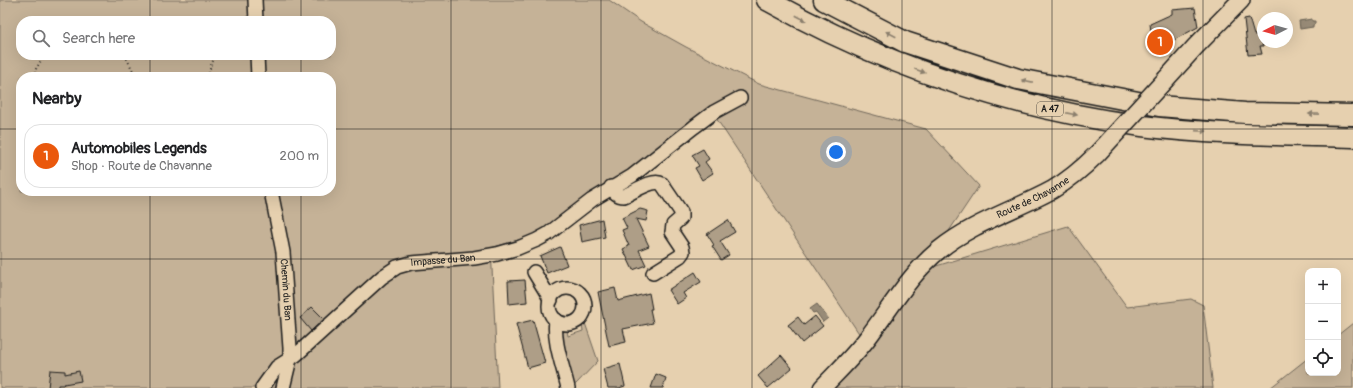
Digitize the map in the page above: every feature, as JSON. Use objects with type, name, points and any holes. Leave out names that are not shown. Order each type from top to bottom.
[{"type":"highway","name":"A 47","points":[[767,0],[840,38],[894,62],[970,88],[1064,112],[1144,126],[1186,130],[1246,134],[1353,137]]},
{"type":"highway","name":"A 47","points":[[824,0],[905,42],[1018,79],[1159,106],[1245,113],[1353,115]]},
{"type":"main road","name":"Route de Chavanne","points":[[822,388],[857,351],[926,262],[952,240],[973,228],[1051,190],[1073,176],[1097,154],[1241,0]]},
{"type":"street","points":[[255,0],[256,16]]},
{"type":"street","points":[[257,60],[258,72]]},
{"type":"street","name":"Impasse du Ban","points":[[262,388],[277,367],[296,355],[382,277],[397,268],[411,263],[474,258],[497,254],[518,248],[537,240],[548,234],[592,200],[632,176],[694,126],[714,112],[740,98]]},
{"type":"street","points":[[611,188],[619,196],[624,196],[653,182],[658,182],[662,184],[681,212],[681,218],[673,225],[672,232],[682,247],[683,252],[680,256],[653,273]]},
{"type":"street","name":"Chemin du Ban","points":[[272,196],[283,252],[290,359],[283,388]]},
{"type":"street","points":[[534,272],[551,300]]},
{"type":"street","points":[[570,288],[580,293],[585,304],[585,310],[573,323],[562,323],[556,320],[550,311],[551,300],[558,290],[570,288]]},
{"type":"street","points":[[556,320],[555,331],[568,388]]},
{"type":"path","points":[[35,72],[41,60]]},
{"type":"path","points":[[128,60],[134,72]]},
{"type":"path","points":[[209,72],[214,60]]},
{"type":"shaded area","points":[[0,0],[609,0],[641,22],[686,47],[759,84],[926,129],[979,186],[923,270],[1068,226],[1127,307],[1191,299],[1203,305],[1213,388],[833,388],[870,350],[716,118],[542,233],[491,248],[498,388],[0,388]]},
{"type":"shaded area","points":[[1312,19],[1312,21],[1315,21],[1313,27],[1300,29],[1299,21]]},
{"type":"shaded area","points":[[817,304],[828,318],[823,322],[816,312],[813,313],[810,309]]},
{"type":"shaded area","points":[[585,323],[598,361],[576,384],[572,385],[561,334],[567,330],[568,336],[583,331],[582,324]]},
{"type":"shaded area","points":[[1353,323],[1353,388],[1270,388],[1305,360],[1305,376],[1341,376],[1341,333]]},
{"type":"building","points":[[1195,8],[1198,27],[1159,48],[1151,31],[1150,24],[1172,14],[1172,10]]},
{"type":"building","points":[[1249,18],[1254,35],[1257,35],[1257,48],[1260,48],[1262,54],[1248,55],[1244,19]]},
{"type":"building","points":[[703,149],[709,159],[705,162],[713,173],[702,180],[695,168],[699,166],[692,155]]},
{"type":"building","points":[[640,209],[648,211],[646,221],[636,219],[649,246],[639,250],[646,265],[633,270],[623,249],[629,246],[622,230],[627,228],[622,218]]},
{"type":"building","points":[[602,219],[605,237],[582,242],[579,225]]},
{"type":"building","points":[[728,220],[735,232],[720,241],[729,255],[721,260],[712,246],[714,245],[707,234]]},
{"type":"building","points":[[560,247],[567,265],[547,273],[540,256]]},
{"type":"building","points":[[695,272],[701,282],[683,293],[686,298],[677,304],[668,290]]},
{"type":"building","points":[[525,280],[527,302],[509,304],[508,281]]},
{"type":"building","points":[[615,288],[618,301],[649,293],[653,323],[623,329],[626,342],[609,346],[598,292]]},
{"type":"building","points":[[312,307],[324,319],[311,331],[300,318]]},
{"type":"building","points":[[815,316],[823,326],[802,343],[788,325],[798,317],[804,325]]},
{"type":"building","points":[[533,320],[545,363],[528,368],[516,324]]},
{"type":"building","points":[[781,355],[792,368],[768,388],[758,376]]},
{"type":"building","points":[[620,364],[625,386],[619,388],[608,388],[603,369]]},
{"type":"building","points":[[50,370],[65,371],[65,374],[79,371],[81,381],[58,385],[58,388],[48,388]]},
{"type":"building","points":[[656,374],[666,378],[663,388],[651,388]]},
{"type":"place","name":"Automobiles Legends","points":[[1160,42]]}]
